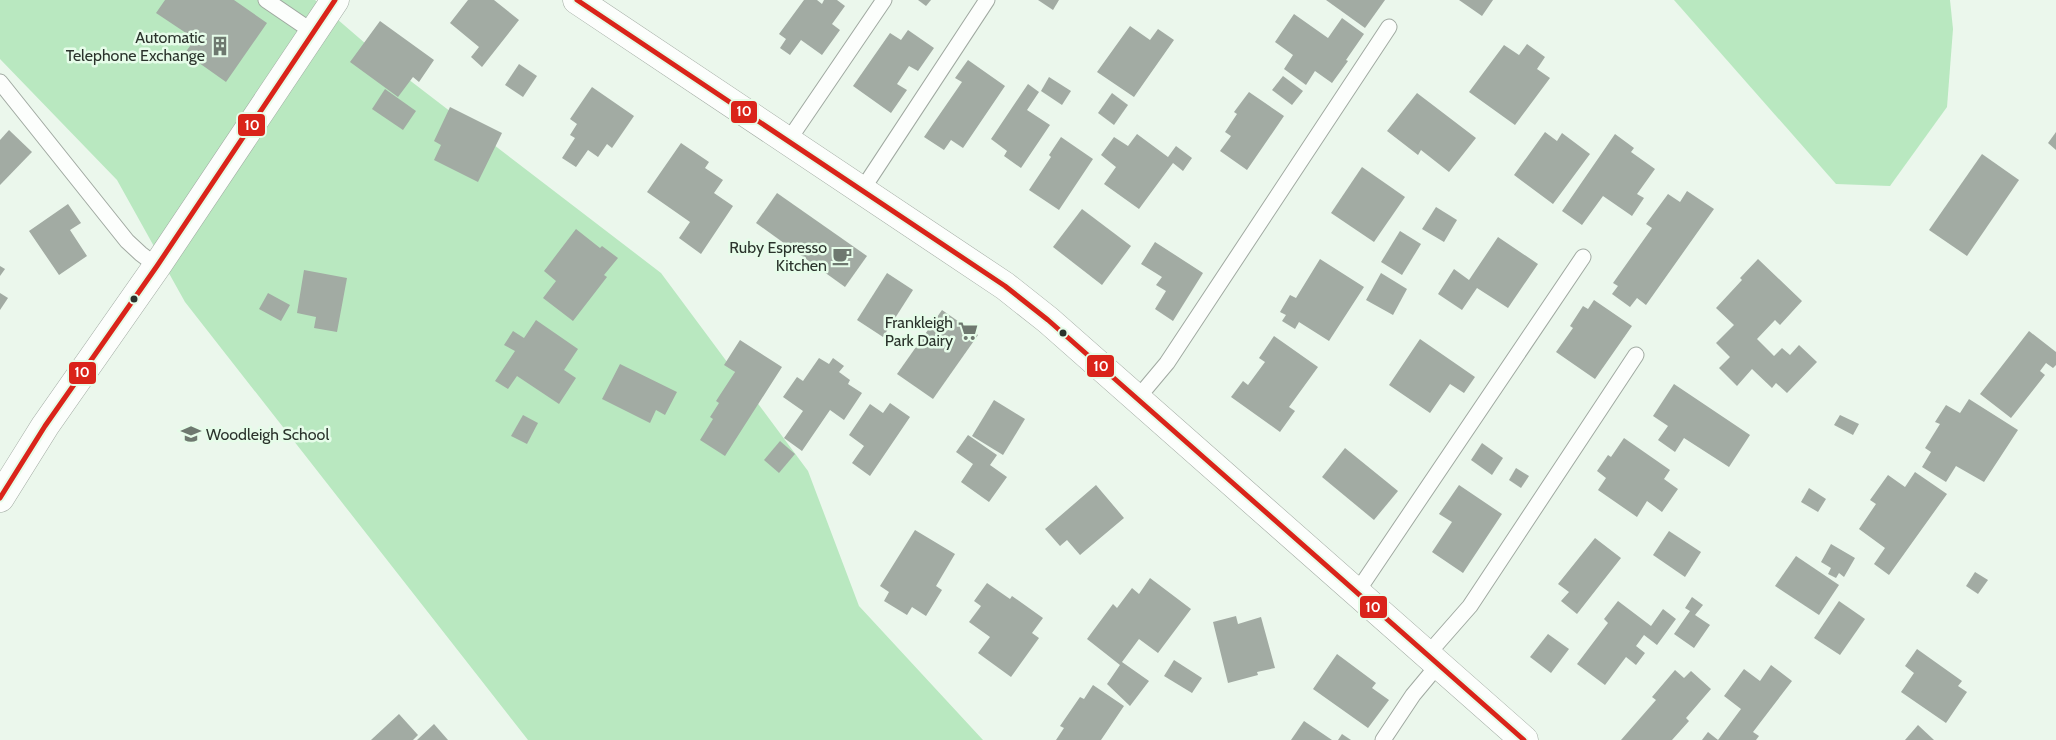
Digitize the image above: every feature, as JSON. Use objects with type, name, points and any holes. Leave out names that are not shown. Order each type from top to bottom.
[{"type":"street","points":[[0,498],[44,426],[157,266],[335,0]]},
{"type":"street","points":[[577,0],[1005,286],[1048,320],[1136,400],[1524,740]]},
{"type":"lane","points":[[266,0],[314,32]]},
{"type":"lane","points":[[788,141],[884,0]]},
{"type":"lane","points":[[862,190],[987,0]]},
{"type":"lane","points":[[1136,400],[1167,363],[1389,27]]},
{"type":"lane","points":[[0,82],[128,242],[140,254],[157,266]]},
{"type":"lane","points":[[1357,592],[1583,257]]},
{"type":"lane","points":[[1383,740],[1432,660],[1470,606],[1636,354]]},
{"type":"green space","points":[[0,0],[315,0],[395,69],[661,273],[808,471],[859,606],[983,740],[528,740],[185,302],[117,180],[0,59]]},
{"type":"green space","points":[[1674,0],[1950,0],[1953,29],[1947,107],[1890,186],[1836,184]]},
{"type":"building","name":"Automatic Telephone Exchange","points":[[165,0],[234,0],[267,23],[226,82],[185,53],[195,39],[156,13]]},
{"type":"building","points":[[468,0],[494,0],[519,20],[482,67],[471,57],[479,47],[450,23]]},
{"type":"building","points":[[804,0],[817,0],[822,4],[824,0],[837,0],[845,6],[832,24],[840,30],[822,55],[801,40],[790,55],[780,48],[786,39],[779,34]]},
{"type":"building","points":[[918,0],[931,0],[926,6]]},
{"type":"building","points":[[1038,0],[1059,0],[1053,10]]},
{"type":"building","points":[[1326,0],[1385,0],[1365,28]]},
{"type":"building","points":[[1459,0],[1493,0],[1482,16]]},
{"type":"building","points":[[1294,14],[1328,38],[1342,18],[1364,34],[1332,83],[1315,71],[1306,85],[1284,69],[1293,55],[1275,42]]},
{"type":"building","points":[[380,21],[434,60],[419,82],[413,77],[398,97],[350,62]]},
{"type":"building","points":[[1130,26],[1150,40],[1158,29],[1174,40],[1134,97],[1097,72]]},
{"type":"building","points":[[908,30],[934,48],[918,71],[909,66],[897,84],[907,90],[891,113],[853,86],[890,33],[901,40]]},
{"type":"building","points":[[1527,44],[1545,57],[1537,69],[1550,78],[1515,125],[1469,92],[1504,45],[1519,55]]},
{"type":"building","points":[[968,60],[1005,86],[963,148],[951,140],[944,150],[924,137],[962,82],[955,78]]},
{"type":"building","points":[[519,64],[537,76],[523,97],[505,85]]},
{"type":"building","points":[[1283,76],[1303,91],[1292,105],[1272,90]]},
{"type":"building","points":[[1049,77],[1071,91],[1062,105],[1041,91]]},
{"type":"building","points":[[1028,84],[1039,92],[1027,110],[1050,125],[1021,168],[1004,156],[1007,151],[991,139]]},
{"type":"building","points":[[592,87],[634,116],[612,148],[607,144],[598,157],[588,150],[576,167],[562,158],[575,138],[570,135],[577,124],[570,119]]},
{"type":"building","points":[[385,89],[416,111],[403,130],[372,109]]},
{"type":"building","points":[[1249,92],[1284,116],[1247,170],[1220,151],[1231,136],[1225,132],[1237,114],[1234,112]]},
{"type":"building","points":[[1112,93],[1128,105],[1114,125],[1098,113]]},
{"type":"building","points":[[1417,93],[1476,138],[1449,172],[1421,150],[1418,155],[1387,131]]},
{"type":"building","points":[[450,107],[502,133],[478,182],[434,160],[441,145],[434,141]]},
{"type":"building","points":[[9,130],[32,152],[0,185],[0,140]]},
{"type":"building","points":[[1545,132],[1557,141],[1562,133],[1590,154],[1553,204],[1514,175]]},
{"type":"building","points":[[2056,132],[2056,150],[2048,143]]},
{"type":"building","points":[[1137,134],[1168,157],[1176,146],[1192,158],[1183,171],[1173,163],[1139,209],[1104,184],[1116,167],[1101,155],[1114,137],[1128,146]]},
{"type":"building","points":[[1615,134],[1634,148],[1631,152],[1655,169],[1637,194],[1644,198],[1632,216],[1603,196],[1582,225],[1562,211]]},
{"type":"building","points":[[1061,137],[1093,159],[1059,210],[1029,190],[1051,157],[1049,155]]},
{"type":"building","points":[[681,143],[709,162],[705,168],[723,180],[714,193],[733,206],[701,254],[679,238],[690,222],[647,192]]},
{"type":"building","points":[[1982,154],[2019,180],[1967,256],[1929,230]]},
{"type":"building","points":[[1362,167],[1405,197],[1374,242],[1331,213]]},
{"type":"building","points":[[1687,191],[1714,209],[1646,305],[1637,298],[1630,307],[1612,294],[1618,286],[1613,283],[1652,228],[1646,224],[1668,194],[1680,202]]},
{"type":"building","points":[[777,193],[867,256],[845,287],[756,223]]},
{"type":"building","points":[[68,204],[81,223],[70,230],[87,256],[59,275],[29,231]]},
{"type":"building","points":[[1436,207],[1457,220],[1444,242],[1422,229]]},
{"type":"building","points":[[1082,209],[1131,246],[1102,285],[1053,247]]},
{"type":"building","points":[[576,229],[600,248],[602,246],[618,258],[604,275],[607,277],[573,321],[543,298],[556,281],[544,271]]},
{"type":"building","points":[[1400,231],[1421,244],[1402,275],[1381,262]]},
{"type":"building","points":[[1498,237],[1538,264],[1508,308],[1477,288],[1462,310],[1438,294],[1454,269],[1469,280]]},
{"type":"building","points":[[1155,242],[1203,273],[1173,321],[1155,309],[1166,291],[1156,285],[1162,277],[1141,264]]},
{"type":"building","points":[[1320,259],[1364,287],[1329,341],[1299,322],[1295,329],[1282,321],[1286,315],[1280,312],[1290,295],[1296,298]]},
{"type":"building","points":[[1758,259],[1802,301],[1780,325],[1775,320],[1757,339],[1774,356],[1782,348],[1790,355],[1799,345],[1817,362],[1787,393],[1776,383],[1772,388],[1752,369],[1737,386],[1719,368],[1730,357],[1716,343],[1734,325],[1716,308],[1742,280],[1740,278]]},
{"type":"building","points":[[0,266],[5,269],[0,276]]},
{"type":"building","points":[[304,270],[347,278],[337,332],[314,328],[316,317],[297,313]]},
{"type":"building","points":[[887,273],[913,290],[883,337],[857,320]]},
{"type":"building","points":[[1381,273],[1407,289],[1393,315],[1366,300]]},
{"type":"building","points":[[0,293],[8,298],[0,310]]},
{"type":"building","points":[[268,293],[290,305],[281,321],[259,309]]},
{"type":"building","points":[[1594,300],[1632,326],[1595,379],[1556,352],[1573,328],[1570,326],[1583,306],[1588,309]]},
{"type":"building","points":[[942,310],[978,335],[933,399],[897,374]]},
{"type":"building","points":[[536,320],[578,349],[564,370],[576,378],[559,404],[517,376],[508,389],[495,381],[515,351],[504,345],[513,331],[524,338]]},
{"type":"building","points":[[2029,331],[2056,352],[2056,365],[2053,368],[2046,363],[2040,371],[2045,375],[2011,418],[1980,394]]},
{"type":"building","points":[[1274,336],[1318,367],[1289,407],[1295,411],[1280,432],[1231,397],[1243,381],[1248,385],[1265,362],[1259,358]]},
{"type":"building","points":[[1420,339],[1475,377],[1464,393],[1450,384],[1430,413],[1389,385]]},
{"type":"building","points":[[740,340],[782,367],[725,456],[700,440],[713,419],[710,417],[719,403],[716,401],[735,372],[724,365]]},
{"type":"building","points":[[819,358],[829,364],[833,358],[844,366],[839,372],[850,380],[848,384],[862,393],[844,420],[830,410],[802,451],[784,438],[803,411],[783,397],[797,377],[803,381]]},
{"type":"building","points":[[620,364],[677,392],[665,415],[656,410],[650,423],[602,399]]},
{"type":"building","points":[[1674,384],[1750,435],[1729,467],[1684,438],[1675,452],[1658,440],[1668,426],[1653,416]]},
{"type":"building","points":[[1969,399],[2018,430],[1984,482],[1956,466],[1946,482],[1922,467],[1931,452],[1925,448],[1940,424],[1935,422],[1946,405],[1960,413]]},
{"type":"building","points":[[994,400],[1025,419],[1003,455],[972,436]]},
{"type":"building","points":[[890,403],[910,417],[870,476],[852,463],[864,446],[849,435],[870,404],[883,413]]},
{"type":"building","points":[[523,415],[538,423],[527,444],[511,436]]},
{"type":"building","points":[[1840,415],[1859,424],[1853,435],[1834,425]]},
{"type":"building","points":[[968,435],[997,455],[990,465],[1007,477],[989,502],[961,482],[973,464],[956,452]]},
{"type":"building","points":[[1624,438],[1670,470],[1664,479],[1678,489],[1662,512],[1647,501],[1637,517],[1598,490],[1606,478],[1597,471],[1608,455],[1611,457]]},
{"type":"building","points":[[780,441],[795,454],[779,473],[764,460]]},
{"type":"building","points":[[1482,443],[1503,458],[1492,475],[1471,460]]},
{"type":"building","points":[[1345,448],[1398,491],[1374,520],[1322,477]]},
{"type":"building","points":[[1516,468],[1529,476],[1521,488],[1509,480]]},
{"type":"building","points":[[1915,472],[1947,494],[1889,575],[1874,564],[1885,548],[1859,529],[1876,504],[1870,500],[1888,475],[1905,487]]},
{"type":"building","points":[[1096,485],[1124,518],[1080,555],[1067,540],[1060,546],[1045,529]]},
{"type":"building","points":[[1459,485],[1502,514],[1463,573],[1432,552],[1452,522],[1439,514]]},
{"type":"building","points":[[1809,488],[1826,499],[1818,512],[1801,502]]},
{"type":"building","points":[[915,530],[955,554],[936,586],[942,590],[926,616],[912,607],[907,615],[884,601],[889,592],[880,586]]},
{"type":"building","points":[[1669,531],[1701,552],[1685,577],[1653,555]]},
{"type":"building","points":[[1595,538],[1621,558],[1577,614],[1561,601],[1569,592],[1558,584]]},
{"type":"building","points":[[1831,544],[1855,558],[1844,577],[1839,573],[1836,578],[1828,574],[1831,568],[1821,562]]},
{"type":"building","points":[[1796,556],[1839,585],[1819,615],[1775,586]]},
{"type":"building","points":[[1975,572],[1988,580],[1978,594],[1966,586]]},
{"type":"building","points":[[1150,578],[1191,609],[1158,653],[1139,639],[1122,662],[1149,681],[1130,706],[1107,684],[1120,665],[1087,639],[1113,604],[1117,608],[1132,588],[1139,594]]},
{"type":"building","points":[[987,583],[1010,599],[1012,596],[1043,618],[1032,633],[1039,638],[1011,677],[978,653],[990,637],[969,622],[981,606],[974,601]]},
{"type":"building","points":[[1692,597],[1703,605],[1695,615],[1710,625],[1694,648],[1674,634],[1690,611],[1685,608]]},
{"type":"building","points":[[1618,601],[1651,626],[1663,609],[1676,619],[1657,645],[1644,635],[1636,646],[1645,653],[1636,665],[1626,657],[1605,685],[1577,664],[1608,623],[1604,619]]},
{"type":"building","points":[[1839,601],[1865,619],[1840,655],[1814,638]]},
{"type":"building","points":[[1236,616],[1238,624],[1261,617],[1275,668],[1257,672],[1258,675],[1228,683],[1213,622]]},
{"type":"building","points":[[1548,634],[1569,649],[1551,673],[1530,657]]},
{"type":"building","points":[[1917,649],[1962,681],[1958,686],[1967,692],[1946,723],[1901,692],[1914,673],[1905,666]]},
{"type":"building","points":[[1337,654],[1376,683],[1372,688],[1389,700],[1368,728],[1313,689]]},
{"type":"building","points":[[1174,660],[1202,678],[1192,693],[1164,676]]},
{"type":"building","points":[[1771,665],[1792,681],[1753,732],[1759,736],[1756,740],[1718,740],[1741,709],[1724,696],[1744,669],[1760,681]]},
{"type":"building","points":[[1675,670],[1684,678],[1691,671],[1711,689],[1686,718],[1689,721],[1672,740],[1621,740],[1656,700],[1652,697]]},
{"type":"building","points":[[1093,685],[1124,706],[1101,740],[1056,740],[1064,728],[1060,726],[1080,697],[1084,699]]},
{"type":"building","points":[[399,714],[418,735],[413,740],[371,740]]},
{"type":"building","points":[[1304,721],[1332,740],[1291,740]]},
{"type":"building","points":[[434,724],[448,740],[417,740]]},
{"type":"building","points":[[1918,725],[1934,740],[1905,740]]},
{"type":"building","points":[[1708,732],[1718,740],[1702,740]]},
{"type":"building","points":[[1342,734],[1351,740],[1338,740]]},
{"type":"transit line","name":"10","points":[[0,498],[45,426],[157,266],[335,0]]},
{"type":"transit line","name":"10","points":[[577,0],[1005,286],[1048,320],[1524,740]]},
{"type":"place","name":"Automatic Telephone Exchange","points":[[220,46]]},
{"type":"place","name":"Ruby Espresso Kitchen","points":[[842,256]]},
{"type":"place","name":"Frankleigh Park Dairy","points":[[968,331]]},
{"type":"place","name":"Woodleigh School","points":[[191,434]]}]
